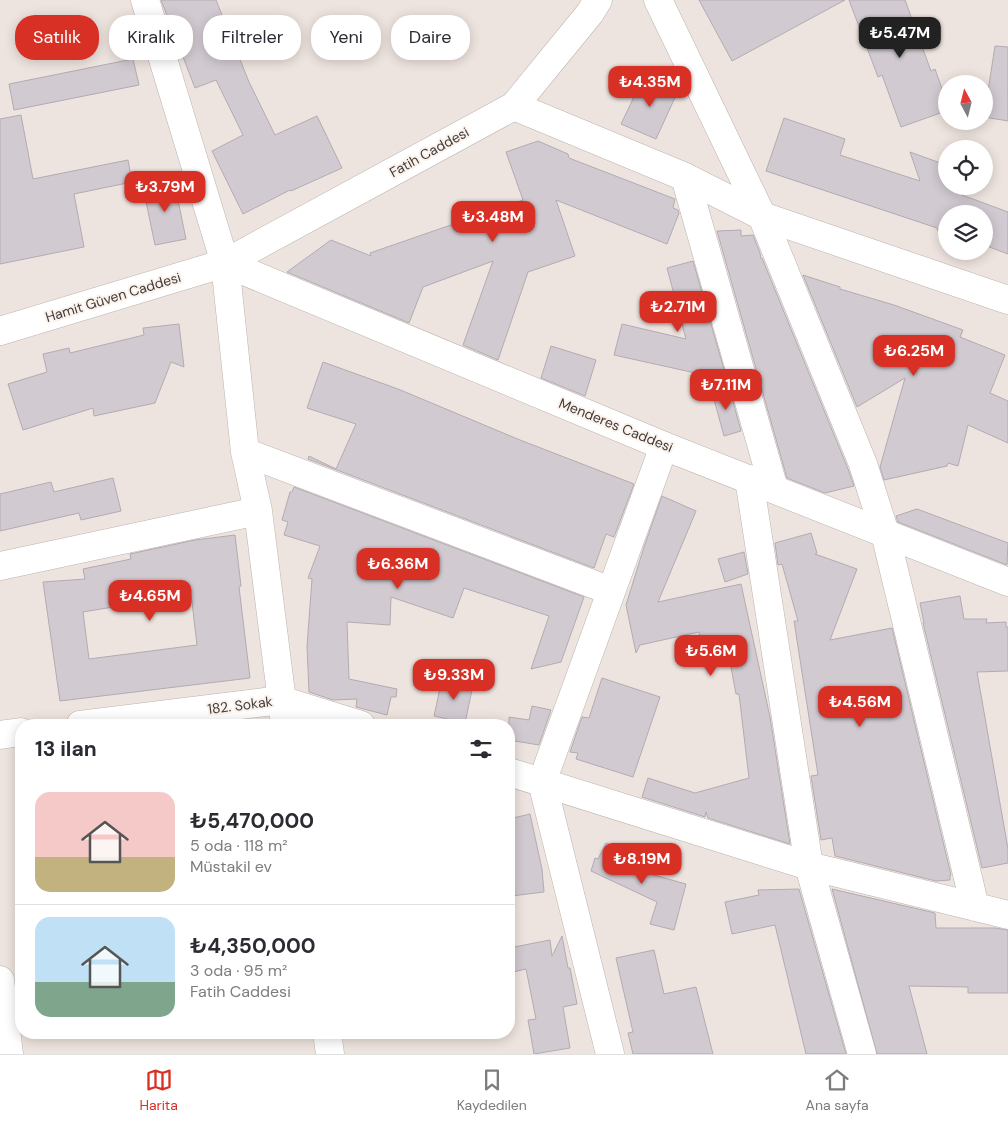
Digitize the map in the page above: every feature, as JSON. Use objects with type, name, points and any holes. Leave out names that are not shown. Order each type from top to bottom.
[{"type":"street","points":[[145,0],[225,263],[245,452],[258,511],[283,712],[325,719]]},
{"type":"street","name":"Fatih Caddesi","points":[[225,263],[514,106],[590,13],[598,0]]},
{"type":"street","points":[[658,0],[762,216],[863,464],[885,533],[974,907]]},
{"type":"street","points":[[514,106],[685,177],[762,216],[1008,300]]},
{"type":"street","points":[[685,177],[774,489]]},
{"type":"street","name":"Hamit Güven Caddesi","points":[[0,331],[225,263]]},
{"type":"street","name":"Menderes Caddesi","points":[[225,263],[664,446],[1008,582]]},
{"type":"street","points":[[610,1054],[542,782],[664,446]]},
{"type":"street","points":[[245,452],[611,591]]},
{"type":"street","points":[[749,479],[809,866],[862,1054]]},
{"type":"street","points":[[0,566],[258,511]]},
{"type":"street","name":"182. Sokak","points":[[174,719],[283,712]]},
{"type":"street","points":[[0,735],[15,733]]},
{"type":"street","points":[[515,774],[809,866],[1008,915]]},
{"type":"street","points":[[0,980],[9,1054]]},
{"type":"street","points":[[328,1039],[330,1054]]},
{"type":"building","points":[[161,0],[216,0],[222,15],[203,15],[203,60],[240,60],[275,135],[317,116],[342,168],[290,190],[243,214],[212,151],[243,135],[216,80],[195,88],[184,60],[193,60],[193,15],[167,15]]},
{"type":"building","points":[[699,0],[845,0],[732,61]]},
{"type":"building","points":[[849,0],[905,0],[931,71],[935,69],[938,77],[938,114],[901,127],[882,75],[878,77]]},
{"type":"building","points":[[995,46],[1008,47],[1008,121],[993,118],[993,75],[991,75]]},
{"type":"building","points":[[133,60],[139,85],[14,110],[9,84]]},
{"type":"building","points":[[644,76],[678,91],[656,139],[621,124]]},
{"type":"building","points":[[21,115],[33,179],[128,160],[132,182],[74,194],[84,247],[0,264],[0,119]]},
{"type":"building","points":[[784,118],[845,139],[840,155],[920,181],[910,152],[938,162],[938,195],[962,195],[989,205],[938,205],[938,231],[937,228],[766,171]]},
{"type":"building","points":[[538,141],[568,154],[569,158],[675,199],[673,208],[678,210],[679,213],[667,244],[556,200],[575,256],[528,272],[498,360],[463,345],[493,261],[423,287],[409,323],[287,272],[331,240],[371,256],[370,253],[523,200],[506,152]]},
{"type":"building","points":[[174,181],[186,239],[155,245],[143,187]]},
{"type":"building","points":[[993,206],[1008,212],[1008,254],[993,248]]},
{"type":"building","points":[[741,230],[741,236],[753,235],[761,259],[854,486],[825,493],[787,478],[717,231]]},
{"type":"building","points":[[693,261],[727,380],[614,355],[622,324],[686,339],[667,268]]},
{"type":"building","points":[[803,275],[963,330],[960,337],[1005,355],[990,393],[1008,401],[1008,443],[968,425],[958,466],[948,463],[947,466],[884,480],[880,467],[905,378],[857,407]]},
{"type":"building","points":[[179,324],[184,367],[171,362],[155,403],[94,416],[93,408],[23,430],[8,384],[47,372],[43,354],[69,348],[70,353],[144,335],[143,328]]},
{"type":"building","points":[[551,346],[596,360],[585,396],[541,378]]},
{"type":"building","points":[[323,362],[398,389],[520,440],[634,484],[614,537],[606,534],[594,568],[308,459],[309,456],[336,469],[356,424],[307,408]]},
{"type":"building","points":[[729,387],[741,431],[724,436],[712,392]]},
{"type":"building","points":[[113,478],[121,511],[81,520],[79,513],[0,531],[0,494],[51,482],[54,492]]},
{"type":"building","points":[[294,487],[584,597],[561,662],[531,669],[549,616],[464,588],[453,618],[391,597],[390,625],[347,622],[349,679],[397,689],[396,697],[391,697],[387,715],[356,707],[357,699],[333,700],[309,692],[307,646],[312,579],[308,578],[320,546],[284,535],[288,522],[282,520],[290,492],[292,492]]},
{"type":"building","points":[[662,496],[696,511],[658,602],[741,584],[770,717],[790,844],[708,818],[706,812],[705,817],[642,797],[648,778],[695,793],[749,778],[739,694],[736,694],[729,656],[705,661],[699,632],[640,645],[636,653],[626,605]]},
{"type":"building","points":[[917,509],[1008,543],[1007,565],[898,522],[896,516]]},
{"type":"building","points":[[811,533],[817,553],[815,554],[857,569],[830,640],[892,628],[951,875],[950,880],[936,881],[835,856],[832,838],[821,840],[811,776],[818,775],[794,621],[798,621],[782,564],[778,565],[775,543]]},
{"type":"building","points":[[235,535],[250,678],[60,701],[43,582],[85,579],[83,569],[131,559],[130,554],[195,540]],"holes":[[[191,594],[197,645],[89,659],[83,612]]]},
{"type":"building","points":[[744,552],[748,574],[725,582],[718,559]]},
{"type":"building","points":[[960,596],[964,619],[987,619],[986,623],[1006,622],[1006,627],[1008,627],[1008,671],[977,672],[1008,849],[1008,863],[982,868],[923,623],[920,603]]},
{"type":"building","points":[[602,678],[660,697],[633,777],[576,759],[578,753],[570,752],[582,717],[589,718]]},
{"type":"building","points":[[442,679],[473,685],[466,719],[447,719],[434,716]]},
{"type":"building","points":[[532,706],[551,710],[539,745],[515,741],[515,719],[509,719],[509,717],[529,720]]},
{"type":"building","points":[[530,814],[542,869],[544,892],[515,896],[515,818]]},
{"type":"building","points":[[606,843],[634,857],[629,868],[686,884],[674,930],[650,924],[657,902],[591,871],[595,858],[598,859]]},
{"type":"building","points":[[799,889],[846,1054],[806,1054],[775,925],[732,934],[725,902],[759,895],[758,890]]},
{"type":"building","points":[[832,889],[935,913],[936,928],[995,928],[1008,930],[1008,993],[968,993],[968,987],[909,986],[927,1054],[877,1054]]},
{"type":"building","points":[[562,936],[577,1004],[563,1007],[570,1048],[534,1054],[528,1020],[536,1019],[526,969],[515,972],[515,947],[550,940],[552,956]]},
{"type":"building","points":[[654,950],[664,994],[696,987],[713,1054],[633,1054],[628,1033],[633,1032],[616,958]]}]
